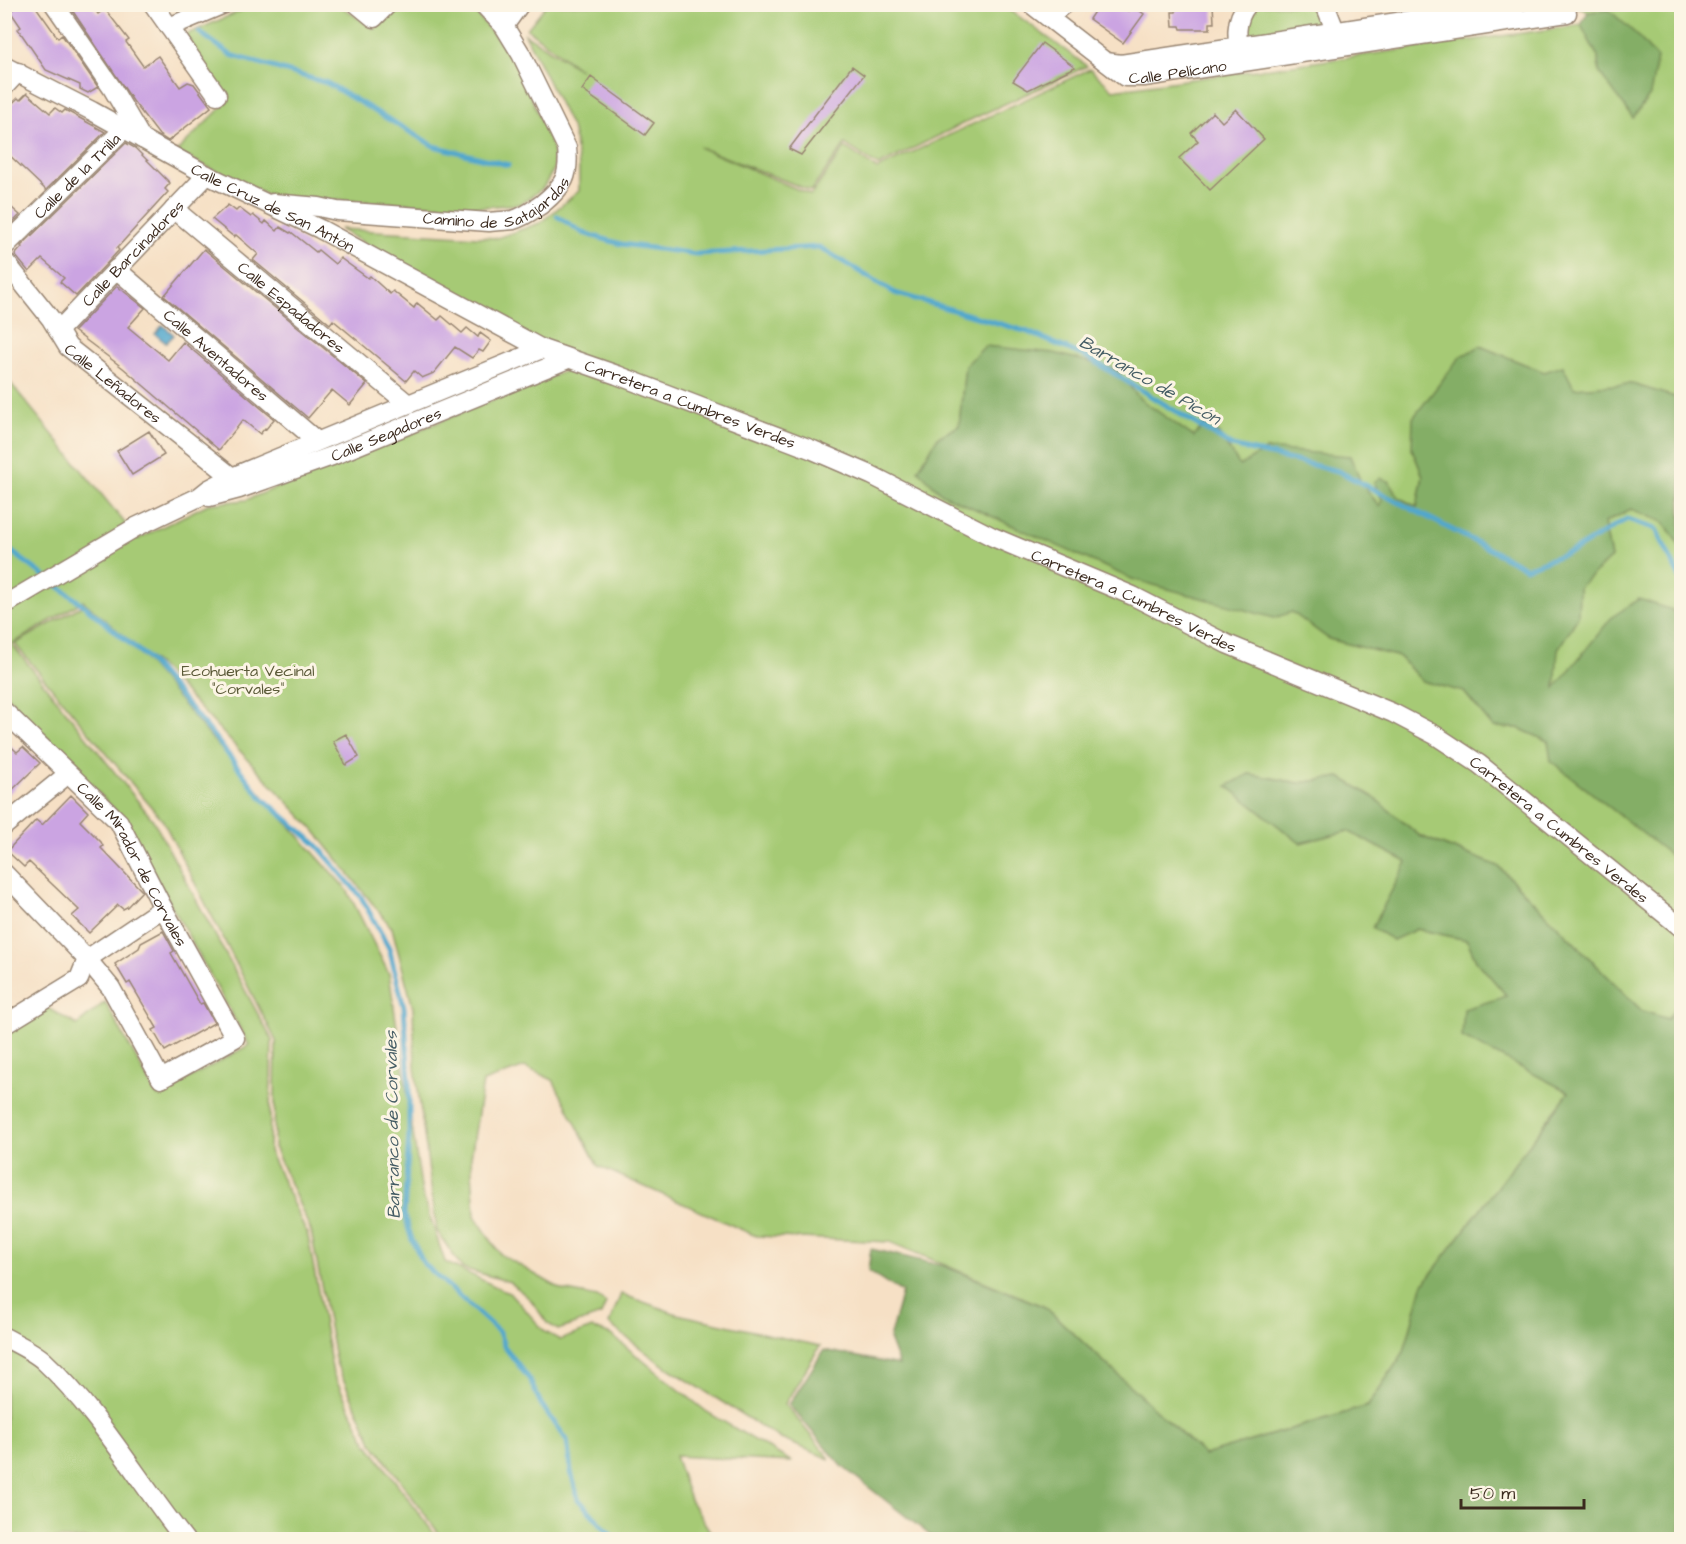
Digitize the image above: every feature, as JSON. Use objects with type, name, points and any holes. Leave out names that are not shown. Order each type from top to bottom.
[{"type":"street","points":[[54,4],[112,88],[143,140]]},
{"type":"street","points":[[153,4],[217,94]]},
{"type":"street","points":[[169,27],[192,11],[224,4]]},
{"type":"street","points":[[357,4],[374,18],[388,4]]},
{"type":"street","name":"Camino de Satajardas","points":[[262,203],[489,222],[512,220],[525,215],[556,192],[566,178],[567,148],[526,64],[504,26],[483,4]]},
{"type":"street","points":[[504,26],[519,4]]},
{"type":"street","name":"Calle Pelícano","points":[[1031,4],[1125,77],[1144,77],[1241,54],[1339,40],[1470,28],[1559,11]]},
{"type":"street","points":[[1048,17],[1064,4]]},
{"type":"street","points":[[1322,4],[1339,40]]},
{"type":"street","name":"Calle Pelícano","points":[[1339,40],[1454,9],[1516,4]]},
{"type":"street","points":[[1241,54],[1237,27],[1242,7]]},
{"type":"street","points":[[1454,9],[1470,28]]},
{"type":"street","points":[[4,87],[11,69]]},
{"type":"street","name":"Calle Cruz de San Antón","points":[[11,69],[207,175],[312,226],[542,349]]},
{"type":"street","points":[[92,111],[112,88]]},
{"type":"street","name":"Calle de la Trilla","points":[[4,248],[124,129]]},
{"type":"street","name":"Calle Barcinadores","points":[[58,331],[207,175]]},
{"type":"street","name":"Calle Espadadores","points":[[174,209],[408,404]]},
{"type":"street","points":[[312,226],[328,216],[328,209]]},
{"type":"street","name":"Calle Leñadores","points":[[4,260],[68,347],[236,483]]},
{"type":"street","name":"Calle Aventadores","points":[[116,269],[317,441]]},
{"type":"street","name":"Calle Segadores","points":[[236,483],[317,441],[542,349]]},
{"type":"street","name":"Carretera a Cumbres Verdes","points":[[542,349],[617,375],[813,450],[871,475],[993,537],[1133,596],[1227,644],[1393,713],[1435,735],[1479,764],[1682,928]]},
{"type":"street","name":"Calle Segadores","points":[[4,605],[136,527],[200,497],[209,489],[332,456],[568,358]]},
{"type":"street","name":"Calle Mirador de Corvales","points":[[4,711],[119,822],[163,908],[235,1038],[161,1079],[111,988],[87,959]]},
{"type":"street","points":[[4,826],[68,774]]},
{"type":"street","points":[[4,873],[87,959]]},
{"type":"street","points":[[4,1024],[79,979],[87,959],[163,908]]},
{"type":"street","points":[[4,1337],[43,1359],[73,1392],[126,1458],[157,1505],[186,1539]]},
{"type":"green space","points":[[468,4],[513,57],[552,145],[554,169],[543,188],[521,204],[482,207],[271,197],[176,152],[229,100],[185,35],[254,5],[339,5],[374,29],[401,5]]},
{"type":"green space","name":"Ecohuerta Vecinal \"Corvales\"","points":[[546,5],[1003,5],[1087,66],[878,166],[845,144],[811,191],[699,147],[811,195],[845,147],[877,169],[1090,69],[1113,90],[1581,25],[1598,57],[1599,72],[1609,10],[1588,12],[1574,5],[1681,5],[1681,399],[1632,384],[1574,388],[1544,372],[1480,346],[1412,449],[1423,476],[1417,507],[1398,497],[1389,481],[1374,482],[1382,500],[1380,507],[1361,482],[1349,456],[1240,466],[1140,399],[1116,369],[965,366],[959,426],[938,437],[1292,612],[1329,639],[1400,657],[1422,681],[1464,692],[1493,727],[1518,728],[1548,741],[1674,857],[1681,830],[1681,1027],[1668,1019],[1642,1011],[1498,866],[1420,836],[1372,796],[1340,777],[1300,783],[1249,774],[1228,786],[1300,843],[1348,831],[1407,862],[1393,940],[1417,929],[1467,940],[1476,960],[1507,996],[1463,1037],[1569,1092],[1422,1286],[1404,1352],[1368,1406],[1204,1455],[1045,1307],[890,1242],[756,1236],[598,1166],[553,1080],[525,1067],[483,1082],[471,1157],[475,1216],[500,1254],[562,1290],[597,1297],[606,1303],[601,1315],[558,1330],[547,1323],[531,1300],[510,1282],[462,1268],[437,1231],[415,1068],[413,1008],[392,928],[314,830],[165,671],[83,601],[12,644],[153,820],[272,1040],[269,1151],[308,1236],[333,1374],[367,1443],[438,1539],[5,1539],[5,1030],[44,1006],[77,1025],[105,1002],[157,1096],[249,1045],[124,820],[5,694],[4,375],[138,539],[208,504],[246,500],[575,367],[340,229],[497,238],[540,223],[579,191],[579,166],[573,131],[525,34],[581,70],[527,29]]},
{"type":"green space","points":[[1255,5],[1316,5],[1325,22],[1246,35],[1246,20]]},
{"type":"green space","points":[[1609,10],[1637,35],[1657,58],[1650,95],[1633,118],[1599,72],[1598,57],[1581,25],[1588,12]]},
{"type":"green space","points":[[985,346],[1054,353],[1116,369],[1140,399],[1194,437],[1203,425],[1213,425],[1240,466],[1266,449],[1350,456],[1361,482],[1379,506],[1382,500],[1374,482],[1380,478],[1389,481],[1398,497],[1417,507],[1423,476],[1412,449],[1413,418],[1460,357],[1480,346],[1544,372],[1563,366],[1574,388],[1632,384],[1681,399],[1681,548],[1664,522],[1631,509],[1604,523],[1611,558],[1579,587],[1578,617],[1558,649],[1555,688],[1612,617],[1639,599],[1672,610],[1682,623],[1682,750],[1679,753],[1682,757],[1681,830],[1674,858],[1551,761],[1548,741],[1518,728],[1493,727],[1464,692],[1422,681],[1400,657],[1329,639],[1292,612],[1274,618],[1132,579],[942,494],[918,470],[938,437],[959,426],[965,366]]},
{"type":"green space","points":[[1631,509],[1664,522],[1681,548],[1681,623],[1672,610],[1555,690],[1557,649],[1578,617],[1579,587],[1611,558],[1604,523]]},
{"type":"green space","points":[[83,605],[143,657],[214,741],[347,890],[389,974],[422,1193],[445,1262],[511,1294],[545,1332],[560,1340],[592,1328],[611,1335],[707,1412],[792,1462],[675,1456],[690,1500],[715,1539],[443,1539],[372,1442],[336,1363],[311,1231],[274,1147],[276,1041],[163,821],[15,644]]},
{"type":"green space","points":[[1249,774],[1299,783],[1340,777],[1372,796],[1420,836],[1498,866],[1642,1011],[1668,1019],[1681,998],[1681,1539],[935,1539],[843,1467],[789,1405],[824,1350],[899,1365],[889,1339],[902,1292],[868,1271],[871,1249],[944,1266],[1045,1307],[1204,1455],[1368,1406],[1404,1352],[1422,1286],[1569,1092],[1462,1037],[1464,1009],[1507,996],[1476,960],[1467,940],[1417,929],[1393,940],[1372,928],[1407,862],[1348,831],[1300,843],[1227,786]]},
{"type":"green space","points":[[621,1294],[677,1314],[820,1346],[785,1404],[830,1459],[781,1439],[660,1363],[609,1324]]},
{"type":"water","points":[[163,325],[174,335],[166,343],[155,334]]},
{"type":"building","points":[[21,4],[34,4],[58,38],[62,35],[98,87],[88,93],[80,89],[80,85],[46,70],[18,29],[21,27],[10,11]]},
{"type":"building","points":[[68,4],[91,4],[98,14],[105,9],[129,40],[126,42],[143,66],[158,56],[180,87],[188,82],[194,84],[211,107],[168,141],[159,135],[133,101]]},
{"type":"building","points":[[1099,4],[1119,4],[1128,11],[1133,6],[1144,14],[1123,43],[1089,19]]},
{"type":"building","points":[[1213,4],[1214,23],[1210,23],[1210,29],[1181,29],[1180,26],[1173,26],[1172,12],[1176,12],[1176,5]]},
{"type":"building","points":[[1042,43],[1075,67],[1028,90],[1013,81]]},
{"type":"building","points":[[852,66],[864,75],[801,155],[789,149]]},
{"type":"building","points":[[591,77],[654,123],[645,135],[582,90]]},
{"type":"building","points":[[27,93],[50,113],[55,108],[62,113],[65,110],[105,132],[46,190],[4,150],[4,111]]},
{"type":"building","points":[[1236,109],[1264,139],[1210,190],[1179,158],[1198,141],[1191,133],[1213,112],[1222,122]]},
{"type":"building","points":[[126,143],[135,148],[170,183],[165,189],[168,192],[76,296],[60,282],[64,278],[42,259],[29,272],[15,255],[21,246]]},
{"type":"building","points":[[4,201],[20,215],[5,230],[4,230]]},
{"type":"building","points":[[228,205],[236,211],[239,208],[251,217],[253,215],[264,224],[266,221],[277,231],[280,227],[291,232],[335,264],[340,258],[368,278],[370,276],[390,294],[393,291],[414,308],[417,303],[438,320],[442,316],[462,333],[467,328],[478,337],[480,333],[491,341],[483,352],[479,350],[472,358],[455,347],[434,373],[422,378],[414,371],[406,381],[333,320],[330,324],[253,260],[258,254],[212,219]]},
{"type":"building","points":[[204,249],[367,384],[350,405],[332,390],[308,418],[164,296]]},
{"type":"building","points":[[117,286],[145,308],[128,327],[168,360],[183,342],[274,419],[266,429],[260,434],[243,420],[219,450],[123,368],[74,331]]},
{"type":"building","points":[[149,431],[164,455],[132,475],[117,451]]},
{"type":"building","points":[[346,734],[359,757],[346,765],[333,741]]},
{"type":"building","points":[[4,740],[17,752],[23,747],[40,763],[4,798]]},
{"type":"building","points":[[71,795],[88,812],[80,821],[101,842],[103,846],[101,848],[142,891],[127,907],[123,909],[118,905],[89,933],[72,916],[79,910],[29,862],[24,867],[7,851],[36,820],[42,825]]},
{"type":"building","points":[[163,931],[174,951],[171,953],[200,1004],[203,1003],[214,1023],[165,1051],[153,1030],[157,1028],[130,982],[127,984],[115,964],[139,948],[141,943]]},
{"type":"waterway","name":"Barranco de Picón","points":[[199,32],[231,55],[327,83],[434,146],[508,165]]},
{"type":"waterway","name":"Barranco de Picón","points":[[557,216],[583,233],[621,244],[696,254],[819,247],[895,293],[1028,332],[1089,358],[1232,446],[1338,471],[1526,568],[1575,550],[1627,519],[1656,529],[1682,582]]},
{"type":"waterway","name":"Barranco de Corvales","points":[[4,546],[86,607],[145,656],[209,730],[261,797],[317,845],[361,897],[389,948],[404,1007],[409,1080],[409,1135],[404,1214],[412,1240],[424,1264],[499,1332],[504,1346],[530,1380],[541,1404],[567,1440],[571,1472],[578,1499],[616,1540]]}]
